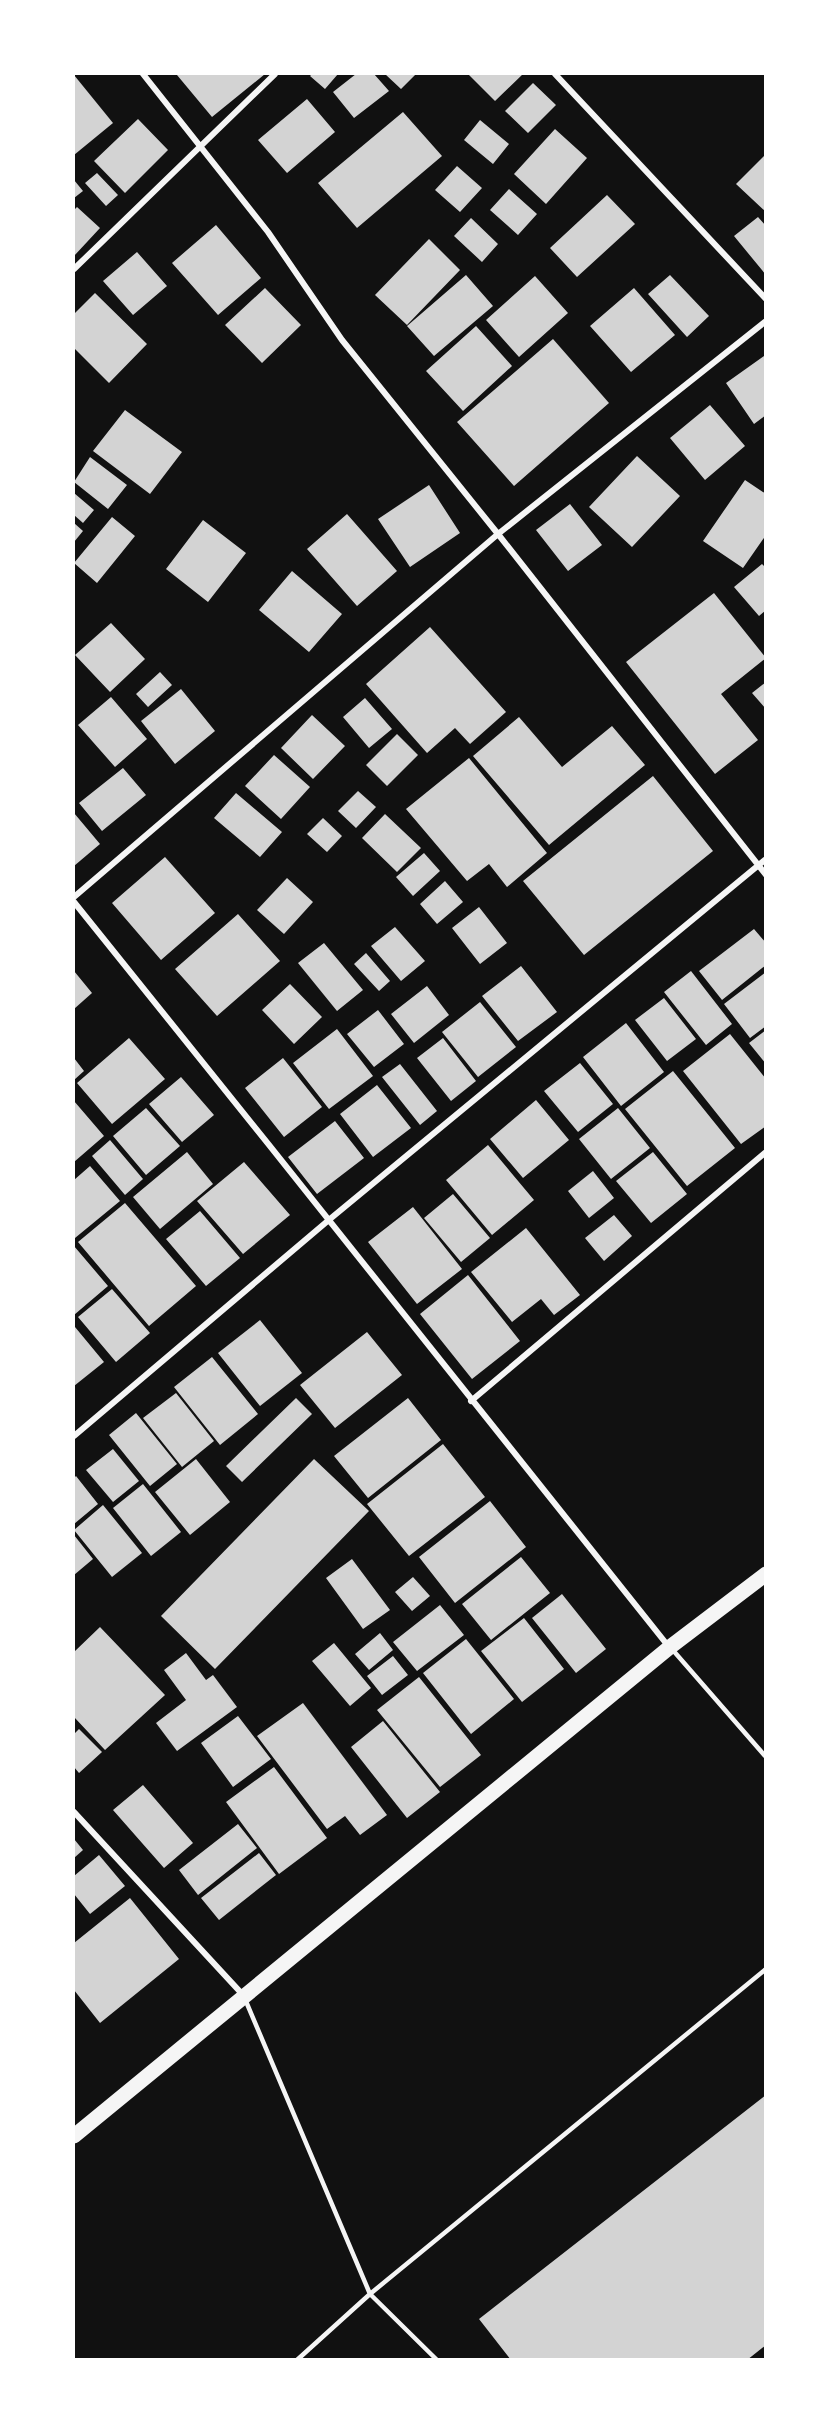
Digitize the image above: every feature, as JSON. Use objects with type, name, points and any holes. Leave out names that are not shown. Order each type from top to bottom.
[{"type":"main road","points":[[74,2136],[670,1647],[765,1574]]},
{"type":"street","points":[[143,74],[268,232],[342,340],[498,534],[765,875]]},
{"type":"street","points":[[74,269],[275,74]]},
{"type":"street","points":[[555,74],[765,299]]},
{"type":"street","points":[[74,897],[498,534],[765,321]]},
{"type":"street","points":[[74,1436],[330,1219],[765,859]]},
{"type":"street","points":[[74,902],[330,1219],[471,1401],[670,1647]]},
{"type":"street","points":[[471,1401],[765,1152]]},
{"type":"street","points":[[74,1812],[244,1996]]},
{"type":"lane","points":[[670,1647],[765,1757]]},
{"type":"lane","points":[[297,2360],[370,2294],[765,1969]]},
{"type":"lane","points":[[244,1996],[370,2294],[437,2360]]},
{"type":"building","points":[[178,74],[265,74],[212,117]]},
{"type":"building","points":[[312,74],[338,74],[325,89],[310,76]]},
{"type":"building","points":[[356,74],[374,74],[389,91],[354,118],[333,92]]},
{"type":"building","points":[[385,74],[416,74],[401,89]]},
{"type":"building","points":[[468,74],[523,74],[495,101]]},
{"type":"building","points":[[74,75],[113,123],[74,155]]},
{"type":"building","points":[[533,83],[556,105],[528,133],[505,111]]},
{"type":"building","points":[[307,99],[335,132],[287,173],[258,140]]},
{"type":"building","points":[[403,112],[442,156],[357,228],[318,183]]},
{"type":"building","points":[[138,119],[168,150],[125,193],[94,161]]},
{"type":"building","points":[[480,120],[509,144],[493,164],[464,140]]},
{"type":"building","points":[[555,129],[587,158],[546,204],[514,174]]},
{"type":"building","points":[[766,154],[766,212],[736,184]]},
{"type":"building","points":[[457,166],[482,188],[460,212],[435,190]]},
{"type":"building","points":[[97,173],[118,195],[106,206],[85,183]]},
{"type":"building","points":[[74,180],[83,191],[74,198]]},
{"type":"building","points":[[509,189],[537,214],[518,235],[490,210]]},
{"type":"building","points":[[607,195],[635,224],[577,277],[550,248]]},
{"type":"building","points":[[77,207],[100,228],[74,256],[74,210]]},
{"type":"building","points":[[758,217],[766,226],[766,275],[734,236]]},
{"type":"building","points":[[471,218],[498,244],[482,262],[454,236]]},
{"type":"building","points":[[216,225],[261,278],[218,315],[172,263]]},
{"type":"building","points":[[429,239],[460,270],[407,325],[375,295]]},
{"type":"building","points":[[137,252],[167,286],[133,315],[103,281]]},
{"type":"building","points":[[466,275],[493,306],[434,356],[407,326]]},
{"type":"building","points":[[670,275],[709,316],[687,337],[648,294]]},
{"type":"building","points":[[535,276],[568,313],[519,357],[486,320]]},
{"type":"building","points":[[265,288],[301,325],[262,363],[225,325]]},
{"type":"building","points":[[634,288],[675,335],[631,372],[590,326]]},
{"type":"building","points":[[95,293],[147,344],[109,383],[74,348],[74,314]]},
{"type":"building","points":[[476,326],[512,366],[463,411],[426,371]]},
{"type":"building","points":[[553,339],[609,403],[514,486],[457,422]]},
{"type":"building","points":[[764,356],[766,415],[754,424],[726,383]]},
{"type":"building","points":[[710,405],[745,446],[705,480],[670,438]]},
{"type":"building","points":[[125,410],[182,452],[150,494],[93,451]]},
{"type":"building","points":[[637,456],[680,496],[632,547],[589,507]]},
{"type":"building","points":[[90,457],[127,485],[108,509],[74,482]]},
{"type":"building","points":[[745,480],[766,494],[766,535],[743,568],[703,541]]},
{"type":"building","points":[[429,485],[460,533],[410,567],[378,519]]},
{"type":"building","points":[[74,493],[94,510],[83,523],[74,515]]},
{"type":"building","points":[[570,504],[602,545],[568,571],[536,530]]},
{"type":"building","points":[[347,514],[397,571],[357,606],[307,549]]},
{"type":"building","points":[[112,517],[135,536],[97,583],[74,563]]},
{"type":"building","points":[[203,520],[246,553],[208,602],[166,569]]},
{"type":"building","points":[[74,523],[83,531],[74,542]]},
{"type":"building","points":[[762,564],[766,568],[766,610],[759,616],[734,587]]},
{"type":"building","points":[[292,571],[342,614],[309,652],[259,610]]},
{"type":"building","points":[[714,593],[766,658],[721,694],[758,740],[715,774],[626,662]]},
{"type":"building","points":[[111,623],[145,659],[110,692],[75,655]]},
{"type":"building","points":[[430,627],[506,712],[470,744],[455,728],[427,753],[366,684]]},
{"type":"building","points":[[160,672],[172,685],[148,707],[136,694]]},
{"type":"building","points":[[766,682],[766,709],[752,693]]},
{"type":"building","points":[[181,689],[215,731],[175,764],[141,721]]},
{"type":"building","points":[[111,697],[147,739],[115,767],[78,725]]},
{"type":"building","points":[[365,698],[392,729],[369,748],[343,717]]},
{"type":"building","points":[[312,715],[345,746],[313,779],[281,748]]},
{"type":"building","points":[[519,717],[562,767],[612,726],[645,765],[549,845],[473,756]]},
{"type":"building","points":[[397,734],[418,755],[387,786],[366,765]]},
{"type":"building","points":[[274,755],[310,787],[281,819],[245,786]]},
{"type":"building","points":[[469,758],[547,853],[507,887],[489,864],[467,881],[406,809]]},
{"type":"building","points":[[123,768],[146,795],[102,831],[79,803]]},
{"type":"building","points":[[653,776],[713,851],[584,955],[523,881]]},
{"type":"building","points":[[358,791],[376,807],[356,828],[338,811]]},
{"type":"building","points":[[236,793],[282,832],[260,857],[214,818]]},
{"type":"building","points":[[74,813],[100,844],[74,866]]},
{"type":"building","points":[[385,814],[421,848],[397,872],[362,838]]},
{"type":"building","points":[[323,818],[342,836],[327,852],[307,834]]},
{"type":"building","points":[[424,853],[440,871],[413,896],[396,877]]},
{"type":"building","points":[[165,857],[215,913],[161,960],[112,903]]},
{"type":"building","points":[[287,878],[313,902],[284,934],[257,910]]},
{"type":"building","points":[[445,881],[463,902],[437,924],[420,904]]},
{"type":"building","points":[[479,907],[507,943],[480,964],[452,928]]},
{"type":"building","points":[[238,914],[280,961],[217,1016],[175,969]]},
{"type":"building","points":[[395,927],[425,961],[401,981],[371,946]]},
{"type":"building","points":[[754,929],[766,943],[766,965],[722,1000],[699,971]]},
{"type":"building","points":[[324,943],[363,990],[337,1011],[298,963]]},
{"type":"building","points":[[366,953],[390,981],[379,991],[354,964]]},
{"type":"building","points":[[521,966],[557,1012],[518,1041],[482,996]]},
{"type":"building","points":[[74,971],[92,993],[74,1009]]},
{"type":"building","points":[[691,971],[732,1024],[706,1045],[664,992]]},
{"type":"building","points":[[766,972],[766,1026],[750,1038],[724,1004]]},
{"type":"building","points":[[290,984],[322,1017],[294,1044],[262,1010]]},
{"type":"building","points":[[427,986],[449,1015],[414,1043],[391,1014]]},
{"type":"building","points":[[664,998],[696,1039],[667,1061],[635,1020]]},
{"type":"building","points":[[480,1002],[516,1047],[478,1077],[442,1032]]},
{"type":"building","points":[[378,1010],[404,1044],[374,1067],[347,1034]]},
{"type":"building","points":[[626,1023],[664,1072],[621,1106],[583,1057]]},
{"type":"building","points":[[337,1029],[373,1076],[329,1109],[293,1063]]},
{"type":"building","points":[[766,1030],[766,1064],[749,1043]]},
{"type":"building","points":[[730,1034],[766,1079],[766,1126],[741,1144],[683,1071]]},
{"type":"building","points":[[129,1038],[165,1079],[112,1124],[77,1083]]},
{"type":"building","points":[[443,1038],[476,1081],[451,1101],[417,1058]]},
{"type":"building","points":[[74,1058],[84,1071],[74,1080]]},
{"type":"building","points":[[283,1058],[322,1107],[284,1137],[245,1088]]},
{"type":"building","points":[[580,1063],[613,1104],[578,1132],[544,1091]]},
{"type":"building","points":[[400,1064],[437,1111],[420,1125],[382,1077]]},
{"type":"building","points":[[673,1071],[735,1148],[687,1186],[625,1109]]},
{"type":"building","points":[[181,1077],[214,1115],[182,1142],[149,1104]]},
{"type":"building","points":[[377,1085],[411,1128],[373,1157],[340,1114]]},
{"type":"building","points":[[536,1100],[569,1140],[523,1178],[490,1139]]},
{"type":"building","points":[[74,1101],[104,1136],[74,1162]]},
{"type":"building","points":[[146,1108],[180,1146],[146,1175],[113,1136]]},
{"type":"building","points":[[618,1108],[650,1148],[611,1179],[579,1139]]},
{"type":"building","points":[[335,1121],[364,1158],[317,1194],[288,1157]]},
{"type":"building","points":[[110,1140],[143,1179],[125,1195],[92,1156]]},
{"type":"building","points":[[488,1145],[534,1200],[492,1235],[446,1180]]},
{"type":"building","points":[[187,1152],[213,1184],[160,1229],[133,1197]]},
{"type":"building","points":[[653,1152],[687,1194],[651,1223],[616,1181]]},
{"type":"building","points":[[244,1162],[290,1215],[243,1254],[197,1201]]},
{"type":"building","points":[[90,1166],[120,1201],[75,1238],[74,1180]]},
{"type":"building","points":[[593,1171],[614,1198],[589,1218],[568,1191]]},
{"type":"building","points":[[453,1194],[490,1238],[461,1262],[424,1218]]},
{"type":"building","points":[[125,1203],[196,1286],[149,1326],[78,1242]]},
{"type":"building","points":[[413,1207],[462,1269],[417,1304],[368,1242]]},
{"type":"building","points":[[200,1211],[240,1258],[206,1286],[166,1239]]},
{"type":"building","points":[[614,1215],[632,1236],[604,1261],[585,1238]]},
{"type":"building","points":[[526,1228],[580,1295],[554,1315],[541,1299],[512,1322],[471,1272]]},
{"type":"building","points":[[74,1246],[108,1286],[74,1315]]},
{"type":"building","points":[[468,1275],[520,1341],[472,1379],[420,1314]]},
{"type":"building","points":[[112,1289],[150,1333],[116,1362],[78,1317]]},
{"type":"building","points":[[260,1320],[302,1373],[260,1406],[218,1353]]},
{"type":"building","points":[[74,1328],[104,1362],[74,1386]]},
{"type":"building","points":[[367,1332],[402,1375],[335,1428],[300,1385]]},
{"type":"building","points":[[212,1357],[258,1414],[220,1445],[174,1387]]},
{"type":"building","points":[[176,1393],[214,1441],[182,1467],[143,1418]]},
{"type":"building","points":[[296,1398],[312,1414],[242,1482],[226,1466]]},
{"type":"building","points":[[408,1398],[441,1440],[368,1498],[334,1456]]},
{"type":"building","points":[[136,1413],[177,1464],[150,1486],[109,1435]]},
{"type":"building","points":[[443,1444],[485,1497],[409,1556],[367,1504]]},
{"type":"building","points":[[113,1449],[139,1481],[113,1502],[86,1470]]},
{"type":"building","points":[[196,1459],[230,1502],[190,1535],[155,1492]]},
{"type":"building","points":[[314,1459],[369,1511],[215,1669],[161,1616]]},
{"type":"building","points":[[76,1476],[98,1504],[74,1524],[74,1478]]},
{"type":"building","points":[[143,1484],[181,1532],[151,1556],[113,1508]]},
{"type":"building","points":[[490,1501],[526,1547],[455,1603],[419,1557]]},
{"type":"building","points":[[103,1505],[142,1553],[112,1577],[74,1530]]},
{"type":"building","points":[[74,1535],[93,1559],[74,1575]]},
{"type":"building","points":[[521,1557],[550,1593],[491,1640],[462,1604]]},
{"type":"building","points":[[352,1559],[390,1610],[363,1629],[326,1578]]},
{"type":"building","points":[[413,1577],[430,1596],[412,1611],[395,1592]]},
{"type":"building","points":[[562,1594],[606,1649],[576,1673],[532,1618]]},
{"type":"building","points":[[440,1605],[464,1635],[417,1671],[393,1642]]},
{"type":"building","points":[[524,1618],[564,1669],[522,1702],[481,1651]]},
{"type":"building","points":[[100,1627],[165,1695],[105,1750],[74,1717],[74,1652]]},
{"type":"building","points":[[380,1633],[393,1650],[369,1670],[355,1654]]},
{"type":"building","points":[[466,1639],[514,1699],[471,1734],[423,1673]]},
{"type":"building","points":[[334,1643],[371,1688],[350,1706],[312,1661]]},
{"type":"building","points":[[186,1653],[206,1680],[213,1675],[237,1707],[177,1751],[156,1723],[186,1700],[164,1670]]},
{"type":"building","points":[[393,1656],[408,1675],[382,1695],[367,1676]]},
{"type":"building","points":[[419,1677],[481,1755],[440,1787],[377,1710]]},
{"type":"building","points":[[303,1703],[387,1815],[360,1835],[345,1816],[327,1829],[257,1736]]},
{"type":"building","points":[[238,1716],[271,1759],[233,1787],[201,1743]]},
{"type":"building","points":[[383,1721],[440,1792],[407,1818],[351,1747]]},
{"type":"building","points":[[79,1729],[102,1752],[79,1773],[74,1767],[74,1734]]},
{"type":"building","points":[[274,1767],[327,1838],[279,1874],[226,1802]]},
{"type":"building","points":[[143,1785],[193,1843],[164,1868],[113,1810]]},
{"type":"building","points":[[238,1824],[257,1848],[198,1895],[179,1870]]},
{"type":"building","points":[[74,1839],[83,1850],[74,1858]]},
{"type":"building","points":[[259,1853],[276,1875],[219,1920],[201,1898]]},
{"type":"building","points":[[99,1855],[125,1886],[90,1914],[74,1894],[74,1876]]},
{"type":"building","points":[[130,1898],[179,1959],[100,2023],[74,1990],[74,1943]]},
{"type":"building","points":[[766,2095],[766,2345],[747,2360],[511,2360],[479,2319]]}]
